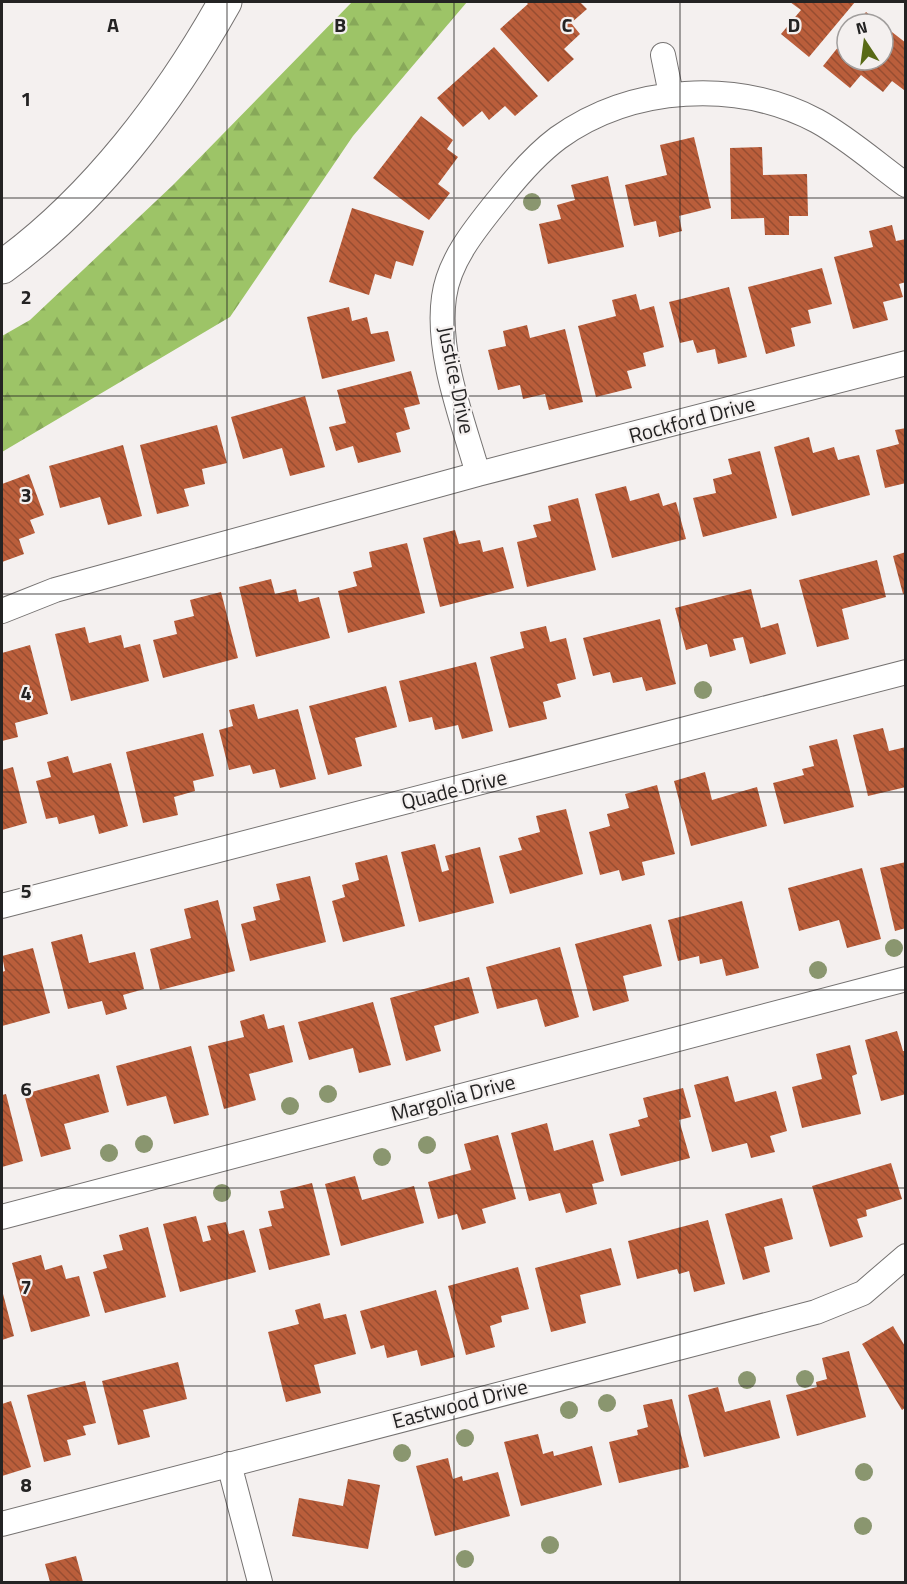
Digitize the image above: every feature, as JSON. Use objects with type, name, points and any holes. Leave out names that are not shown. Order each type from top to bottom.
[{"type":"main road","points":[[2,267],[59,218],[142,129],[178,79],[225,2]]},
{"type":"street","points":[[663,55],[671,94]]},
{"type":"street","name":"Justice Drive","points":[[478,474],[447,358],[441,324],[449,273],[478,225],[513,182],[558,138],[604,112],[671,94],[746,95],[818,122],[906,184]]},
{"type":"street","name":"Rockford Drive","points":[[478,474],[906,363]]},
{"type":"street","points":[[2,611],[55,590],[478,474]]},
{"type":"street","name":"Quade Drive","points":[[2,906],[906,672]]},
{"type":"street","name":"Margolia Drive","points":[[2,1217],[906,979]]},
{"type":"street","name":"Eastwood Drive","points":[[2,1524],[816,1312],[863,1293],[906,1256]]},
{"type":"street","points":[[229,1464],[260,1582]]},
{"type":"green space","points":[[352,2],[467,2],[353,136],[230,317],[2,452],[2,336],[30,320],[173,185]]},
{"type":"building","points":[[526,2],[580,2],[587,9],[571,23],[580,34],[564,49],[574,59],[548,82],[500,29],[528,4]]},
{"type":"building","points":[[790,2],[855,2],[847,12],[835,12],[835,26],[809,57],[781,34],[801,10]]},
{"type":"building","points":[[895,34],[906,43],[904,90],[892,81],[883,92],[861,75],[850,88],[823,66],[835,51],[835,72],[895,72]]},
{"type":"building","points":[[494,47],[538,96],[515,116],[505,106],[489,120],[482,111],[463,127],[437,98]]},
{"type":"building","points":[[421,116],[453,140],[447,149],[458,157],[438,184],[450,193],[429,220],[373,178]]},
{"type":"building","points":[[694,137],[711,208],[679,216],[682,231],[659,237],[656,221],[634,226],[625,185],[667,175],[660,145]]},
{"type":"building","points":[[762,147],[763,175],[807,174],[808,216],[789,216],[789,235],[765,235],[764,218],[731,219],[730,148]]},
{"type":"building","points":[[608,176],[624,247],[548,264],[539,224],[561,219],[557,205],[575,200],[571,185]]},
{"type":"building","points":[[352,208],[424,231],[413,266],[396,261],[391,279],[375,274],[369,295],[329,282]]},
{"type":"building","points":[[892,225],[896,241],[906,239],[906,282],[899,284],[903,297],[883,302],[888,320],[853,329],[834,257],[873,247],[869,231]]},
{"type":"building","points":[[822,268],[832,304],[808,310],[811,323],[791,328],[795,346],[766,354],[748,287]]},
{"type":"building","points":[[729,287],[747,357],[718,364],[715,349],[697,353],[693,340],[680,343],[669,302]]},
{"type":"building","points":[[636,294],[640,310],[654,306],[664,347],[643,353],[646,366],[627,371],[632,388],[596,397],[578,326],[616,316],[612,300]]},
{"type":"building","points":[[349,307],[352,321],[367,317],[371,334],[388,331],[395,361],[322,379],[307,317]]},
{"type":"building","points":[[527,325],[530,338],[565,329],[583,402],[549,410],[545,394],[523,399],[520,385],[498,390],[488,350],[506,346],[503,331]]},
{"type":"building","points":[[411,371],[420,404],[404,408],[410,429],[396,433],[401,452],[358,463],[353,446],[336,451],[329,427],[346,423],[337,390]]},
{"type":"building","points":[[305,396],[325,467],[290,476],[282,448],[243,459],[231,417]]},
{"type":"building","points":[[217,425],[227,463],[202,469],[205,484],[184,489],[189,506],[157,514],[140,445]]},
{"type":"building","points":[[906,428],[906,483],[885,488],[876,450],[899,444],[895,430]]},
{"type":"building","points":[[809,437],[813,453],[834,447],[838,460],[859,455],[870,495],[792,516],[774,447]]},
{"type":"building","points":[[123,445],[142,516],[108,525],[100,497],[60,508],[49,466]]},
{"type":"building","points":[[760,451],[777,518],[703,537],[693,498],[716,493],[713,479],[732,474],[728,459]]},
{"type":"building","points":[[29,474],[44,515],[30,520],[35,533],[19,539],[24,554],[2,562],[2,484]]},
{"type":"building","points":[[626,486],[630,501],[659,493],[663,506],[676,502],[686,539],[612,558],[595,494]]},
{"type":"building","points":[[578,498],[596,570],[527,587],[517,542],[537,537],[533,525],[551,521],[548,506]]},
{"type":"building","points":[[455,530],[459,544],[480,540],[483,552],[503,547],[514,588],[440,607],[423,538]]},
{"type":"building","points":[[407,543],[425,613],[348,633],[338,591],[357,586],[353,572],[372,567],[369,552]]},
{"type":"building","points":[[906,552],[906,593],[903,594],[893,556]]},
{"type":"building","points":[[877,560],[886,597],[842,609],[849,639],[817,647],[799,580]]},
{"type":"building","points":[[271,579],[275,594],[296,589],[299,602],[319,597],[330,638],[256,657],[239,587]]},
{"type":"building","points":[[751,589],[761,628],[778,623],[786,654],[750,664],[743,637],[733,639],[736,650],[710,657],[707,644],[686,650],[675,608]]},
{"type":"building","points":[[221,592],[238,658],[163,678],[153,640],[177,634],[174,621],[194,616],[190,600]]},
{"type":"building","points":[[660,619],[676,684],[646,691],[642,677],[613,683],[610,672],[593,676],[583,638]]},
{"type":"building","points":[[546,626],[550,642],[566,638],[576,679],[557,684],[561,697],[543,702],[547,719],[509,728],[490,657],[524,648],[520,632]]},
{"type":"building","points":[[85,627],[89,643],[121,635],[124,648],[140,644],[149,681],[71,701],[55,634]]},
{"type":"building","points":[[30,645],[48,714],[15,723],[18,737],[2,741],[2,653]]},
{"type":"building","points":[[476,662],[493,731],[462,739],[458,725],[435,730],[432,717],[409,722],[399,681]]},
{"type":"building","points":[[386,686],[397,727],[355,738],[362,766],[328,775],[309,706]]},
{"type":"building","points":[[254,704],[258,719],[298,709],[316,779],[280,788],[275,769],[253,774],[250,765],[229,770],[219,730],[233,726],[229,710]]},
{"type":"building","points":[[883,728],[889,751],[906,747],[906,787],[868,796],[853,735]]},
{"type":"building","points":[[203,733],[214,776],[193,781],[195,791],[174,797],[178,815],[143,823],[126,752]]},
{"type":"building","points":[[837,739],[854,807],[784,824],[773,783],[804,775],[802,769],[814,766],[809,746]]},
{"type":"building","points":[[68,756],[73,773],[111,763],[128,826],[99,834],[94,815],[59,824],[57,817],[46,819],[36,781],[51,777],[47,762]]},
{"type":"building","points":[[13,767],[27,823],[2,830],[2,770]]},
{"type":"building","points":[[705,772],[712,800],[757,787],[767,826],[691,846],[674,781]]},
{"type":"building","points":[[657,785],[675,854],[642,862],[645,875],[622,881],[619,870],[600,875],[589,832],[610,826],[607,814],[629,808],[625,794]]},
{"type":"building","points":[[566,809],[583,874],[510,894],[499,856],[522,850],[518,838],[540,832],[536,816]]},
{"type":"building","points":[[435,844],[442,872],[449,870],[445,856],[480,847],[494,903],[419,922],[401,852]]},
{"type":"building","points":[[387,855],[405,926],[343,942],[332,901],[345,897],[342,885],[359,880],[355,863]]},
{"type":"building","points":[[906,862],[906,928],[895,931],[880,868]]},
{"type":"building","points":[[862,868],[881,939],[847,948],[839,920],[799,931],[788,888]]},
{"type":"building","points":[[310,876],[326,942],[250,961],[241,924],[256,920],[253,907],[280,900],[276,884]]},
{"type":"building","points":[[218,900],[235,971],[160,990],[150,949],[191,938],[184,909]]},
{"type":"building","points":[[742,901],[759,968],[726,976],[722,959],[700,964],[699,956],[678,961],[668,920]]},
{"type":"building","points":[[651,924],[662,966],[623,976],[629,1001],[593,1011],[575,944]]},
{"type":"building","points":[[82,934],[89,963],[135,952],[144,989],[123,995],[127,1009],[106,1015],[102,1001],[68,1009],[51,942]]},
{"type":"building","points":[[560,947],[579,1017],[545,1027],[537,999],[497,1009],[486,967]]},
{"type":"building","points":[[33,948],[50,1013],[2,1026],[2,972],[5,971],[2,956]]},
{"type":"building","points":[[469,977],[479,1013],[434,1026],[441,1051],[406,1061],[390,998]]},
{"type":"building","points":[[373,1002],[391,1065],[359,1073],[353,1048],[309,1060],[298,1022]]},
{"type":"building","points":[[264,1014],[268,1029],[284,1025],[293,1062],[249,1074],[256,1100],[224,1109],[208,1046],[244,1037],[240,1021]]},
{"type":"building","points":[[897,1031],[903,1051],[906,1051],[906,1094],[881,1101],[865,1040]]},
{"type":"building","points":[[850,1045],[857,1074],[852,1076],[861,1114],[802,1128],[792,1087],[822,1079],[816,1054]]},
{"type":"building","points":[[191,1046],[209,1115],[174,1124],[166,1096],[127,1106],[116,1066]]},
{"type":"building","points":[[99,1074],[109,1112],[64,1124],[71,1149],[41,1157],[24,1094]]},
{"type":"building","points":[[728,1076],[735,1102],[776,1091],[787,1131],[770,1136],[775,1152],[751,1158],[747,1143],[712,1152],[694,1085]]},
{"type":"building","points":[[683,1088],[691,1117],[679,1120],[690,1158],[621,1176],[609,1134],[640,1126],[638,1120],[648,1117],[643,1098]]},
{"type":"building","points":[[6,1094],[23,1161],[2,1167],[2,1095]]},
{"type":"building","points":[[547,1123],[554,1151],[593,1140],[604,1181],[592,1184],[597,1204],[566,1213],[560,1193],[529,1201],[511,1133]]},
{"type":"building","points":[[498,1135],[516,1199],[482,1209],[486,1223],[462,1230],[457,1214],[438,1219],[428,1182],[471,1170],[464,1144]]},
{"type":"building","points":[[891,1163],[902,1199],[866,1210],[867,1216],[857,1219],[863,1237],[830,1247],[812,1186]]},
{"type":"building","points":[[355,1176],[362,1200],[414,1186],[424,1223],[341,1246],[325,1184]]},
{"type":"building","points":[[312,1183],[330,1255],[269,1270],[259,1229],[272,1226],[268,1211],[284,1208],[280,1191]]},
{"type":"building","points":[[782,1198],[793,1239],[764,1247],[770,1272],[743,1280],[725,1214]]},
{"type":"building","points":[[196,1216],[203,1242],[211,1240],[207,1226],[226,1222],[229,1234],[244,1230],[256,1272],[180,1292],[163,1224]]},
{"type":"building","points":[[708,1220],[725,1284],[694,1292],[689,1271],[679,1274],[677,1269],[637,1279],[628,1241]]},
{"type":"building","points":[[148,1227],[166,1297],[105,1313],[93,1272],[107,1268],[103,1255],[123,1250],[119,1235]]},
{"type":"building","points":[[611,1248],[621,1285],[580,1295],[586,1323],[551,1332],[535,1268]]},
{"type":"building","points":[[41,1255],[45,1270],[62,1265],[66,1279],[79,1276],[90,1316],[31,1332],[12,1263]]},
{"type":"building","points":[[518,1267],[529,1309],[501,1316],[502,1322],[490,1326],[495,1347],[466,1355],[448,1286]]},
{"type":"building","points":[[2,1290],[14,1336],[2,1340]]},
{"type":"building","points":[[436,1290],[455,1357],[421,1366],[417,1350],[387,1358],[384,1345],[371,1349],[360,1311]]},
{"type":"building","points":[[320,1303],[324,1319],[346,1314],[356,1354],[314,1365],[321,1393],[286,1402],[268,1332],[299,1324],[295,1310]]},
{"type":"building","points":[[893,1326],[906,1348],[906,1407],[902,1410],[862,1344]]},
{"type":"building","points":[[849,1351],[866,1417],[797,1436],[786,1395],[817,1387],[816,1382],[827,1379],[822,1358]]},
{"type":"building","points":[[178,1362],[187,1399],[143,1410],[150,1437],[118,1445],[102,1381]]},
{"type":"building","points":[[85,1381],[96,1423],[83,1426],[86,1435],[67,1440],[71,1455],[44,1462],[27,1395]]},
{"type":"building","points":[[718,1387],[725,1412],[770,1400],[780,1438],[704,1457],[688,1395]]},
{"type":"building","points":[[672,1399],[689,1467],[619,1483],[609,1442],[638,1435],[637,1430],[648,1427],[643,1405]]},
{"type":"building","points":[[11,1401],[31,1467],[2,1476],[2,1404]]},
{"type":"building","points":[[538,1434],[543,1454],[553,1451],[554,1456],[592,1446],[602,1485],[521,1506],[504,1442]]},
{"type":"building","points":[[448,1458],[453,1479],[462,1476],[463,1481],[498,1472],[510,1516],[435,1536],[416,1466]]},
{"type":"building","points":[[348,1479],[380,1485],[368,1549],[292,1536],[299,1498],[343,1506]]},
{"type":"building","points":[[76,1556],[83,1582],[50,1582],[45,1564]]}]
